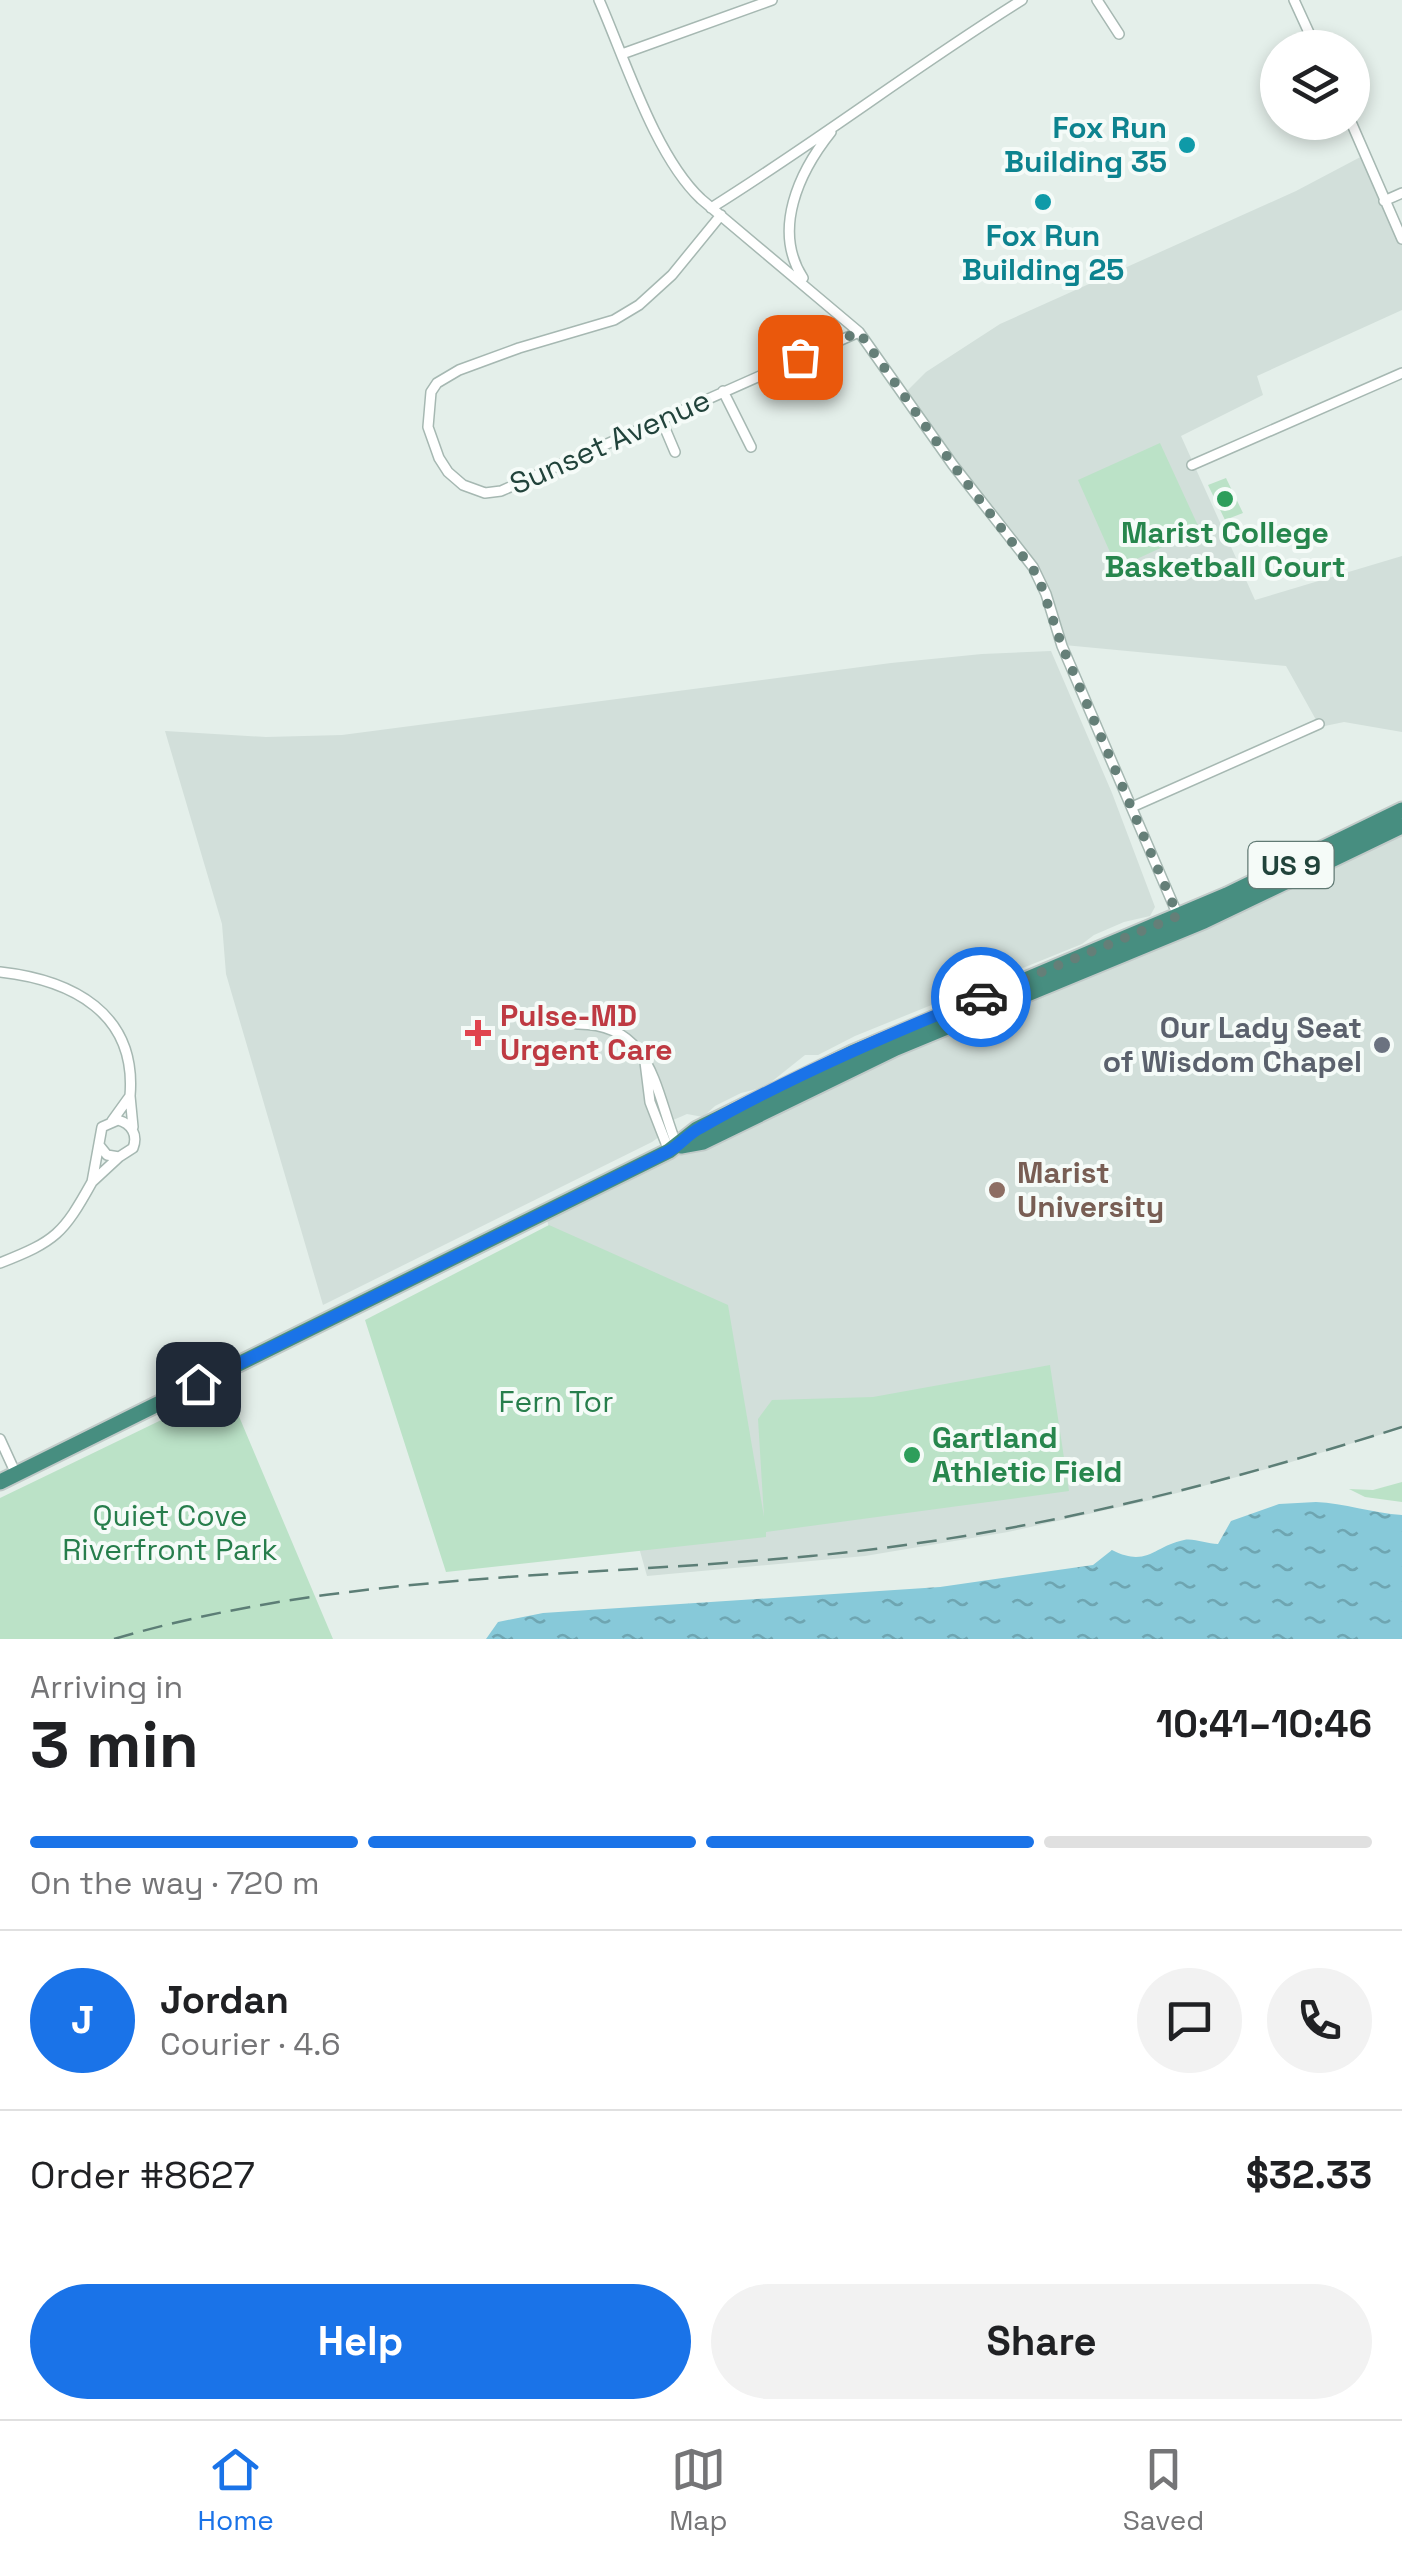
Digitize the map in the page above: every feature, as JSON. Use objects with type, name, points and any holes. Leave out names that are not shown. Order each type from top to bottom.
[{"type":"highway","name":"US 9","points":[[1181,923],[1402,810]]},
{"type":"highway","name":"US 9","points":[[0,1482],[673,1149],[697,1129],[866,1046],[1181,923],[1402,826]]},
{"type":"street","points":[[599,0],[675,168],[693,192],[859,332],[1038,576],[1062,646],[1181,923]]},
{"type":"street","points":[[622,54],[772,0]]},
{"type":"street","points":[[711,208],[1022,0]]},
{"type":"street","points":[[1097,0],[1119,34]]},
{"type":"street","points":[[1294,0],[1308,30]]},
{"type":"street","points":[[815,292],[794,260],[790,243],[792,209],[810,163],[850,112]]},
{"type":"street","points":[[1359,140],[1402,239]]},
{"type":"street","points":[[1384,201],[1402,193]]},
{"type":"street","name":"Sunset Avenue","points":[[721,215],[672,276],[639,305],[614,320],[459,370],[437,384],[428,412],[433,443],[448,472],[463,485],[485,493],[501,492],[859,332]]},
{"type":"street","points":[[1192,465],[1402,373]]},
{"type":"street","points":[[723,391],[751,448]]},
{"type":"street","points":[[660,419],[675,452]]},
{"type":"street","points":[[1132,807],[1320,724]]},
{"type":"street","points":[[0,972],[64,987],[108,1016],[125,1050],[133,1130],[133,1148],[92,1182],[68,1224],[55,1238],[0,1263]]},
{"type":"street","points":[[577,1024],[602,1026],[620,1033],[645,1059],[673,1149]]},
{"type":"street","points":[[92,1182],[102,1127],[112,1121],[130,1096]]},
{"type":"street","points":[[112,1121],[124,1122],[133,1130]]},
{"type":"street","points":[[99,1144],[107,1155],[119,1158]]},
{"type":"street","points":[[0,1440],[16,1474]]},
{"type":"shaded area","points":[[1368,153],[1402,227],[1402,310],[1257,376],[1263,395],[1181,436],[1255,600],[1402,556],[1402,732],[1344,722],[1320,727],[1286,666],[1064,645],[1039,569],[905,393],[926,372],[1000,324],[1296,191]]},
{"type":"shaded area","points":[[1051,651],[1112,793],[1155,907],[1150,916],[1124,922],[1082,944],[855,1036],[818,1055],[805,1055],[765,1087],[741,1093],[703,1117],[687,1114],[664,1124],[660,1136],[652,1142],[323,1305],[226,974],[222,924],[165,731],[266,737],[342,735],[891,663]]},
{"type":"shaded area","name":"Marist University","points":[[1402,810],[1402,1428],[1151,1500],[1008,1532],[865,1556],[647,1576],[545,1213]]},
{"type":"green space","points":[[1160,443],[1200,530],[1117,568],[1078,480]]},
{"type":"green space","name":"Marist College Basketball Court","points":[[1226,478],[1243,513],[1225,520],[1208,485]]},
{"type":"green space","name":"Fern Tor","points":[[549,1225],[728,1305],[764,1517],[758,1419],[772,1400],[873,1397],[1050,1365],[1069,1491],[766,1532],[766,1537],[446,1572],[365,1320]]},
{"type":"green space","name":"Quiet Cove Riverfront Park","points":[[227,1388],[333,1639],[0,1639],[0,1498]]},
{"type":"green space","points":[[1402,1482],[1402,1502],[1365,1497],[1349,1489],[1373,1490]]},
{"type":"water","points":[[1316,1502],[1402,1515],[1402,1639],[486,1639],[498,1622],[543,1613],[940,1587],[1093,1565],[1112,1550],[1134,1557],[1184,1540],[1218,1544],[1231,1521],[1279,1504]]},
{"type":"railway","points":[[114,1639],[200,1617],[373,1589],[811,1556],[962,1536],[1184,1490],[1402,1427]]},
{"type":"way so far","points":[[800,357],[859,332],[953,465],[1033,567],[1062,646],[1178,916],[981,997]]},
{"type":"place","name":"Fox Run Building 35","points":[[1187,145]]},
{"type":"place","name":"Fox Run Building 25","points":[[1043,202]]},
{"type":"place","name":"Marist College Basketball Court","points":[[1225,499]]},
{"type":"place","name":"Pulse-MD Urgent Care","points":[[478,1033]]},
{"type":"place","name":"Our Lady Seat of Wisdom Chapel","points":[[1382,1045]]},
{"type":"place","name":"Marist University","points":[[997,1190]]},
{"type":"place","name":"Gartland Athletic Field","points":[[912,1455]]},
{"type":"route","points":[[198,1384],[669,1151],[697,1129],[733,1111],[866,1046],[981,997]]}]
